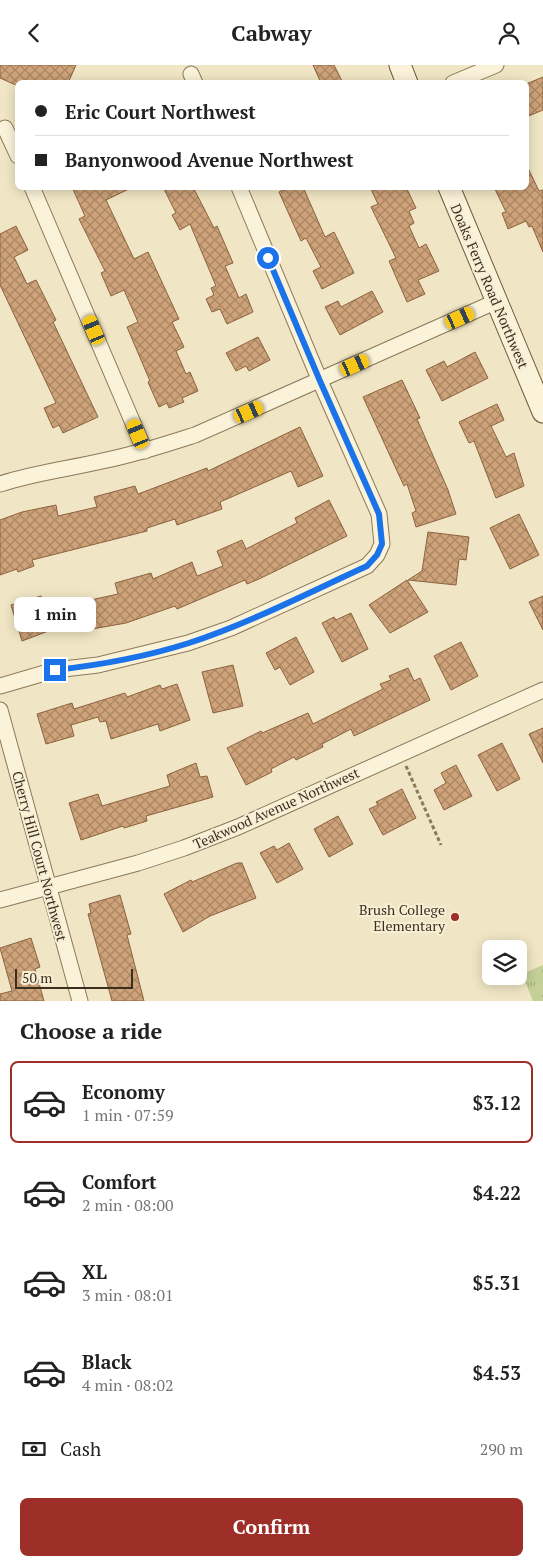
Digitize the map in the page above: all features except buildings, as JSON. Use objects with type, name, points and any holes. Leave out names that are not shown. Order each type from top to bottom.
[{"type":"main road","points":[[400,65],[405,80]]},
{"type":"main road","name":"Doaks Ferry Road Northwest","points":[[450,190],[495,302],[543,412]]},
{"type":"street","points":[[460,80],[496,65]]},
{"type":"street","points":[[5,128],[15,150]]},
{"type":"street","points":[[33,190],[145,451]]},
{"type":"street","points":[[0,686],[55,670],[136,658],[188,643],[231,628],[367,566],[377,555],[382,544],[379,514],[320,381],[240,190]]},
{"type":"street","points":[[0,485],[55,469],[101,462],[145,451],[195,435],[495,302]]},
{"type":"street","name":"Teakwood Avenue Northwest","points":[[0,901],[184,848],[238,827],[543,690]]},
{"type":"street","name":"Cherry Hill Court Northwest","points":[[0,710],[80,1001]]},
{"type":"path","points":[[400,754],[440,845]]},
{"type":"green space","points":[[543,965],[543,1001],[533,1001],[526,985],[527,972]]},
{"type":"place","name":"Brush College Elementary","points":[[455,917]]},
{"type":"route","points":[[55,670],[136,658],[231,628],[367,566],[377,555],[382,544],[379,514],[268,258]]}]
